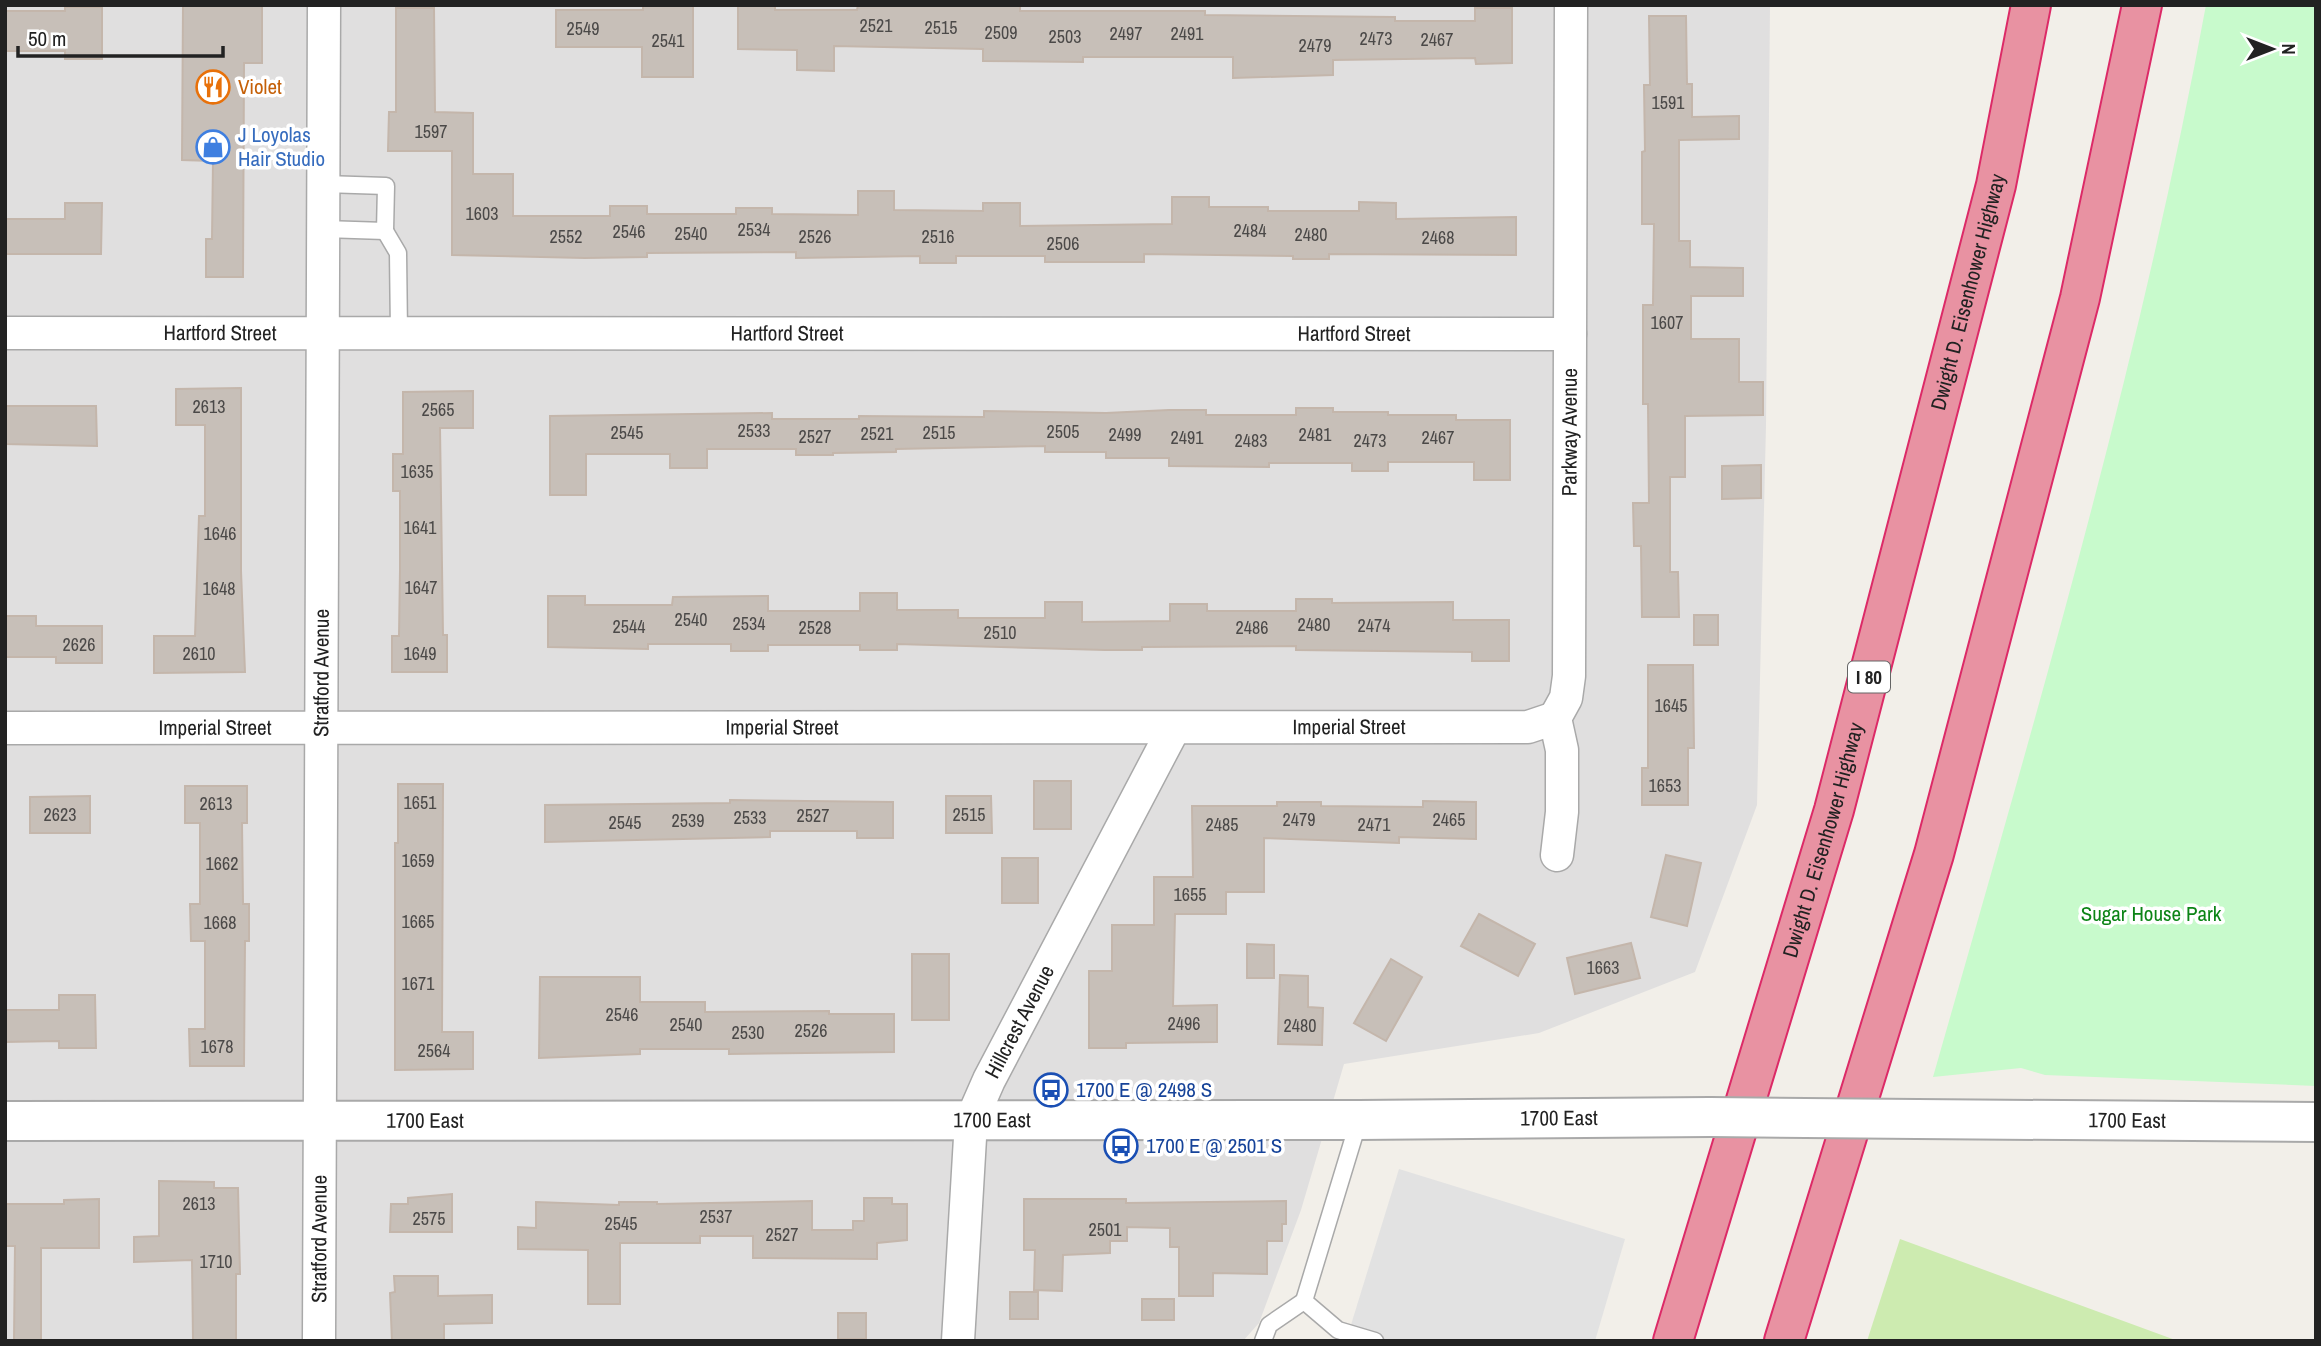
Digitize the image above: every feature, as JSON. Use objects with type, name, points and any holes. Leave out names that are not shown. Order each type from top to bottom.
[{"type":"highway","name":"Dwight D. Eisenhower Highway","points":[[1673,1341],[1834,810],[1996,185],[2031,5]]},
{"type":"highway","points":[[1784,1341],[1934,854],[2080,298],[2142,5]]},
{"type":"street","name":"Stratford Avenue","points":[[319,1341],[324,5]]},
{"type":"street","name":"Parkway Avenue","points":[[1555,718],[1569,687],[1571,5]]},
{"type":"street","name":"Hartford Street","points":[[5,333],[1570,334]]},
{"type":"street","name":"Imperial Street","points":[[5,727],[1528,727],[1555,718]]},
{"type":"street","points":[[1555,718],[1562,750],[1562,812],[1557,855]]},
{"type":"street","name":"Hillcrest Avenue","points":[[958,1341],[971,1121],[989,1080],[1174,728]]},
{"type":"street","name":"1700 East","points":[[5,1121],[1359,1120],[1710,1116],[2316,1122]]},
{"type":"lane","points":[[324,184],[386,186],[386,231],[398,253],[399,333]]},
{"type":"lane","points":[[324,229],[386,231]]},
{"type":"lane","points":[[1263,1341],[1269,1325],[1304,1301],[1359,1120]]},
{"type":"lane","points":[[1304,1301],[1338,1330],[1375,1341]]},
{"type":"shaded area","points":[[5,5],[1770,5],[1766,425],[1757,805],[1695,972],[1539,1033],[1344,1064],[1301,1210],[1259,1323],[1243,1341],[5,1341]]},
{"type":"shaded area","points":[[1399,1169],[1625,1239],[1595,1341],[1346,1341]]},
{"type":"green space","name":"Sugar House Park","points":[[2206,5],[2316,5],[2316,1086],[2045,1075],[2021,1068],[1933,1077],[2046,678],[2117,410],[2179,141]]},
{"type":"green space","points":[[1900,1239],[2178,1341],[1867,1341]]},
{"type":"building","points":[[183,5],[262,5],[262,63],[244,63],[243,277],[206,277],[206,239],[212,239],[213,161],[182,160]]},
{"type":"building","points":[[643,5],[693,5],[693,77],[642,77],[642,47],[556,47],[556,10],[643,10]]},
{"type":"building","points":[[738,5],[775,5],[775,10],[857,10],[858,5],[1020,6],[1020,11],[1205,11],[1205,15],[1395,17],[1395,21],[1475,21],[1475,8],[1512,8],[1512,63],[1476,64],[1475,58],[1333,60],[1333,75],[1233,78],[1233,57],[1083,57],[1083,62],[983,61],[983,49],[834,46],[834,71],[797,70],[797,50],[738,49]]},
{"type":"building","points":[[65,7],[102,7],[102,59],[65,59],[65,51],[5,51],[5,11],[65,11]]},
{"type":"building","points":[[396,8],[434,8],[435,112],[473,113],[473,174],[513,174],[513,216],[610,216],[610,206],[647,206],[647,214],[736,214],[736,208],[772,208],[772,214],[858,215],[858,191],[894,191],[894,210],[983,211],[983,203],[1020,203],[1020,226],[1172,224],[1172,197],[1209,197],[1209,207],[1268,207],[1268,211],[1359,211],[1359,202],[1396,203],[1396,219],[1516,217],[1516,255],[1329,254],[1329,259],[1293,259],[1293,256],[1144,254],[1144,262],[1045,262],[1045,256],[956,256],[956,263],[920,263],[920,256],[796,258],[796,252],[647,253],[647,257],[585,258],[452,255],[452,151],[388,151],[389,112],[396,112]]},
{"type":"building","points":[[1649,16],[1686,16],[1687,84],[1692,84],[1692,117],[1739,116],[1739,139],[1679,140],[1679,241],[1690,241],[1690,267],[1743,268],[1743,296],[1691,296],[1691,339],[1739,339],[1739,382],[1763,382],[1763,415],[1685,416],[1685,477],[1670,477],[1670,572],[1678,572],[1679,617],[1642,617],[1641,546],[1634,546],[1633,503],[1649,503],[1648,404],[1643,404],[1643,305],[1653,305],[1654,224],[1642,224],[1642,152],[1645,151],[1644,85],[1650,85]]},
{"type":"building","points":[[65,203],[102,203],[101,254],[5,254],[5,219],[65,219]]},
{"type":"building","points":[[241,388],[241,571],[245,672],[154,673],[154,636],[195,636],[199,516],[205,516],[205,425],[176,425],[176,389]]},
{"type":"building","points":[[473,391],[473,428],[440,428],[443,635],[447,635],[447,672],[392,672],[392,636],[399,636],[400,570],[400,491],[393,491],[393,454],[403,454],[403,392]]},
{"type":"building","points":[[5,406],[96,406],[97,446],[5,444]]},
{"type":"building","points":[[1296,408],[1333,408],[1333,412],[1388,412],[1388,415],[1456,415],[1456,420],[1510,420],[1510,480],[1474,480],[1474,462],[1388,462],[1388,471],[1352,471],[1352,463],[1269,463],[1269,467],[1169,466],[1169,458],[1106,458],[1106,452],[1045,452],[1045,446],[896,449],[896,452],[833,455],[796,455],[796,449],[707,449],[707,468],[670,468],[670,454],[586,454],[586,495],[550,495],[550,416],[772,413],[772,419],[859,419],[859,416],[984,417],[984,411],[1106,413],[1169,410],[1206,410],[1206,415],[1296,415]]},
{"type":"building","points":[[1761,465],[1761,498],[1722,499],[1722,466]]},
{"type":"building","points":[[860,593],[897,593],[897,610],[958,610],[958,618],[1045,618],[1045,602],[1082,602],[1082,622],[1170,621],[1170,604],[1207,604],[1207,611],[1296,611],[1296,599],[1332,599],[1332,603],[1453,602],[1453,620],[1509,620],[1509,661],[1472,661],[1472,652],[1296,650],[1296,646],[1142,647],[1142,650],[1105,650],[897,644],[897,650],[860,650],[860,645],[768,645],[768,651],[731,651],[731,644],[648,644],[648,649],[548,647],[548,596],[585,596],[585,605],[672,605],[673,597],[768,596],[768,611],[860,611]]},
{"type":"building","points":[[1694,615],[1718,615],[1718,645],[1694,645]]},
{"type":"building","points":[[5,616],[36,616],[36,626],[102,626],[102,663],[56,663],[56,657],[5,657]]},
{"type":"building","points":[[1648,665],[1693,665],[1694,748],[1688,748],[1688,805],[1642,805],[1642,768],[1648,768]]},
{"type":"building","points":[[1034,781],[1071,781],[1071,829],[1034,829]]},
{"type":"building","points":[[398,784],[443,784],[442,1032],[473,1032],[473,1069],[395,1070],[395,843],[398,843]]},
{"type":"building","points":[[185,786],[247,786],[247,823],[242,823],[243,904],[249,904],[249,941],[245,941],[244,1066],[190,1066],[189,1029],[205,1029],[205,941],[191,941],[190,904],[200,904],[200,823],[185,823]]},
{"type":"building","points":[[90,796],[90,833],[30,833],[30,797]]},
{"type":"building","points":[[946,796],[991,796],[992,833],[946,833]]},
{"type":"building","points":[[730,800],[893,802],[893,838],[857,838],[857,831],[770,831],[770,837],[545,842],[545,805],[730,803]]},
{"type":"building","points":[[1423,801],[1476,802],[1476,839],[1399,837],[1399,843],[1264,838],[1264,892],[1226,892],[1226,914],[1175,914],[1173,1006],[1217,1005],[1217,1042],[1126,1043],[1126,1048],[1089,1048],[1089,971],[1112,971],[1112,925],[1154,925],[1154,877],[1193,877],[1192,806],[1277,806],[1277,802],[1321,802],[1321,806],[1423,807]]},
{"type":"building","points":[[1666,855],[1701,863],[1687,926],[1651,917]]},
{"type":"building","points":[[1002,858],[1038,858],[1038,903],[1002,903]]},
{"type":"building","points":[[1479,914],[1535,944],[1518,976],[1461,946]]},
{"type":"building","points":[[1631,943],[1640,978],[1575,994],[1567,958]]},
{"type":"building","points":[[1247,944],[1274,945],[1274,978],[1247,978]]},
{"type":"building","points":[[912,954],[949,954],[949,1020],[912,1020]]},
{"type":"building","points":[[1391,959],[1422,977],[1386,1041],[1354,1023]]},
{"type":"building","points":[[1280,975],[1308,976],[1308,1007],[1323,1008],[1322,1045],[1278,1044]]},
{"type":"building","points":[[540,977],[640,977],[640,1002],[705,1002],[705,1012],[829,1011],[829,1014],[894,1014],[894,1052],[729,1054],[729,1049],[640,1049],[640,1054],[539,1058]]},
{"type":"building","points":[[59,995],[95,995],[96,1048],[59,1048],[59,1041],[5,1042],[5,1010],[59,1010]]},
{"type":"building","points":[[159,1181],[214,1182],[214,1188],[238,1188],[240,1274],[236,1274],[236,1341],[193,1341],[192,1260],[134,1262],[134,1237],[159,1236]]},
{"type":"building","points":[[452,1194],[452,1232],[390,1232],[391,1204],[408,1204],[408,1198]]},
{"type":"building","points":[[864,1198],[892,1198],[892,1204],[907,1204],[907,1240],[877,1243],[877,1259],[753,1258],[753,1236],[700,1236],[700,1243],[620,1243],[620,1304],[588,1304],[588,1250],[518,1249],[518,1227],[536,1228],[536,1202],[619,1205],[619,1202],[657,1204],[812,1201],[812,1230],[853,1230],[853,1221],[864,1221]]},
{"type":"building","points":[[99,1199],[99,1248],[41,1248],[41,1341],[14,1341],[15,1246],[5,1246],[5,1204],[64,1204],[64,1200]]},
{"type":"building","points":[[1024,1199],[1126,1199],[1126,1203],[1286,1201],[1286,1224],[1282,1224],[1282,1241],[1267,1241],[1267,1274],[1213,1273],[1213,1296],[1179,1296],[1179,1247],[1170,1247],[1170,1228],[1127,1227],[1127,1241],[1110,1241],[1110,1253],[1063,1255],[1062,1291],[1034,1290],[1035,1250],[1024,1250]]},
{"type":"building","points":[[394,1276],[438,1276],[438,1296],[492,1295],[492,1323],[444,1324],[444,1341],[392,1341],[390,1293],[395,1292]]},
{"type":"building","points":[[1010,1292],[1038,1292],[1038,1319],[1010,1319]]},
{"type":"building","points":[[1142,1299],[1174,1299],[1174,1320],[1142,1320]]},
{"type":"building","points":[[838,1313],[866,1313],[866,1339],[838,1339]]},
{"type":"place","name":"Violet","points":[[213,87]]},
{"type":"place","name":"J Loyolas Hair Studio","points":[[213,147]]},
{"type":"place","name":"1700 E @ 2498 S","points":[[1051,1090]]},
{"type":"place","name":"1700 E @ 2501 S","points":[[1121,1146]]}]
